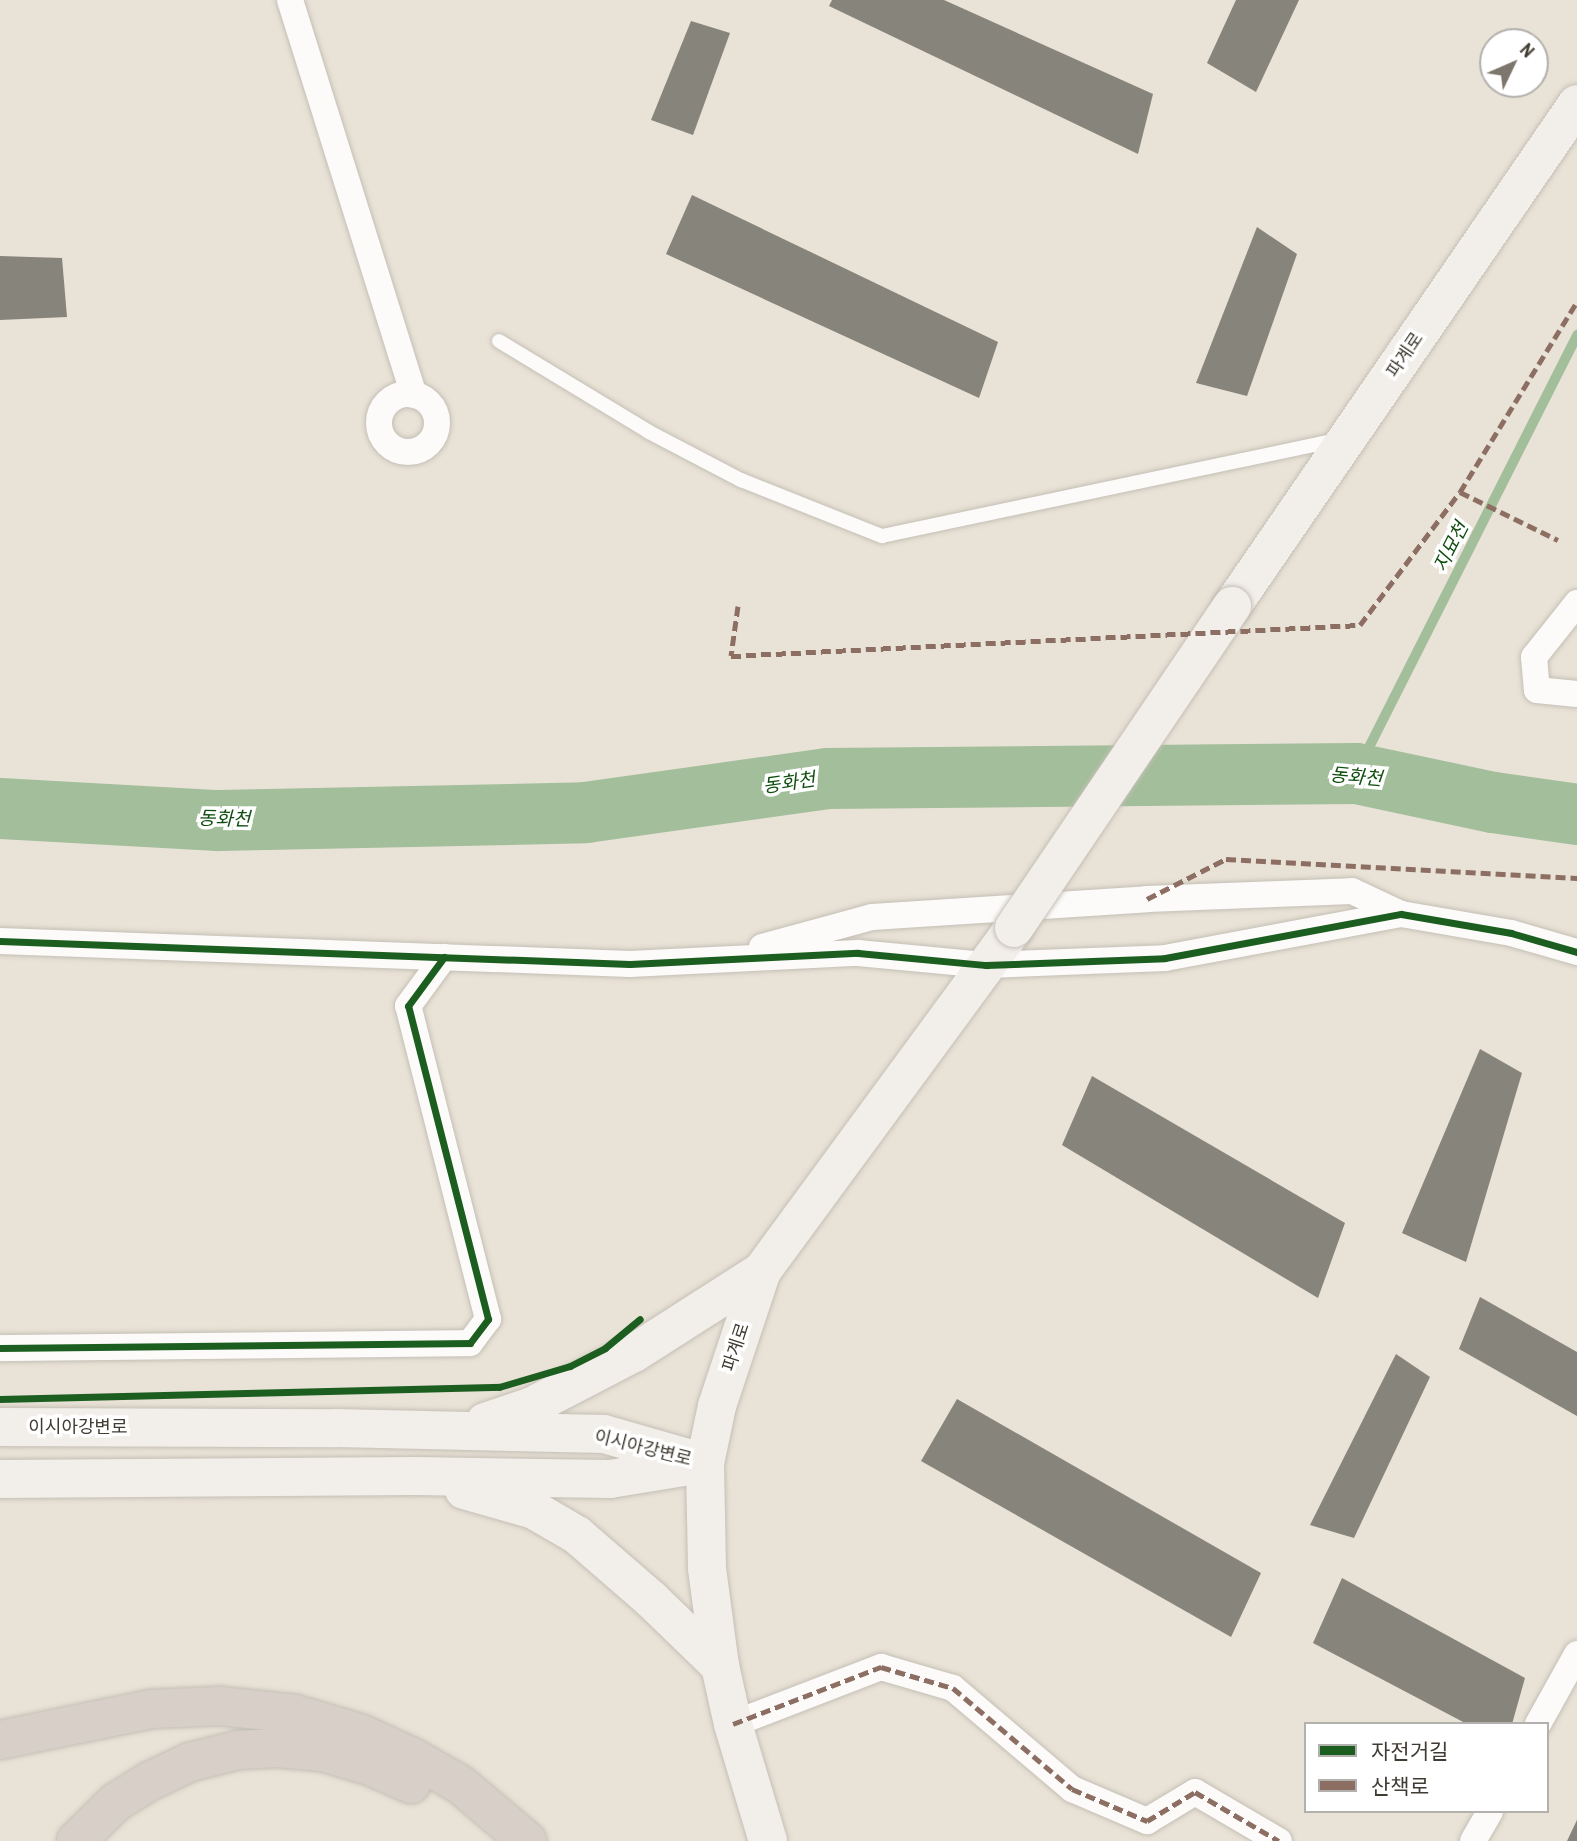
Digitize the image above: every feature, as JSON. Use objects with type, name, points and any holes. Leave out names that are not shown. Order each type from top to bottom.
[{"type":"highway","points":[[0,1740],[151,1709],[220,1706],[295,1714],[362,1734],[412,1757],[461,1786],[527,1841]]},
{"type":"highway","points":[[75,1841],[116,1802],[190,1762],[238,1750],[277,1748],[323,1752],[370,1766],[417,1786],[467,1822],[487,1841]]},
{"type":"main road","name":"파계로","points":[[768,1841],[733,1724],[720,1666],[707,1568],[705,1463],[717,1406],[762,1271],[1014,928],[1577,104]]},
{"type":"main road","points":[[463,1430],[532,1406],[623,1359],[762,1271]]},
{"type":"main road","name":"이시아강변로","points":[[0,1427],[463,1430],[604,1434],[705,1463]]},
{"type":"main road","name":"이시아강변로","points":[[0,1479],[415,1476],[610,1479],[705,1463]]},
{"type":"main road","points":[[415,1476],[534,1510],[577,1535],[720,1666]]},
{"type":"street","points":[[290,0],[414,395]]},
{"type":"street","points":[[1577,603],[1534,657],[1537,690],[1577,694]]},
{"type":"street","points":[[714,961],[872,916],[1147,898],[1352,891],[1401,914],[1511,933],[1577,952]]},
{"type":"street","points":[[0,941],[630,964],[858,953],[986,965],[1165,958],[1401,914]]},
{"type":"street","points":[[0,1348],[470,1343],[488,1319],[408,1006],[444,957]]},
{"type":"street","points":[[1539,1722],[1577,1654]]},
{"type":"street","points":[[733,1724],[881,1667],[953,1688],[1072,1789],[1147,1821],[1195,1792],[1279,1841]]},
{"type":"street","points":[[1473,1841],[1489,1813]]},
{"type":"lane","points":[[499,341],[649,432],[741,480],[881,536],[1348,438]]},
{"type":"building","points":[[832,0],[944,0],[1153,94],[1138,154],[829,6]]},
{"type":"building","points":[[1236,0],[1299,0],[1256,92],[1207,63]]},
{"type":"building","points":[[691,21],[730,33],[693,135],[651,120]]},
{"type":"building","points":[[692,195],[998,342],[979,398],[666,254]]},
{"type":"building","points":[[1257,227],[1297,254],[1247,396],[1196,383]]},
{"type":"building","points":[[0,256],[62,258],[67,317],[0,320]]},
{"type":"building","points":[[1480,1049],[1522,1073],[1466,1262],[1402,1233]]},
{"type":"building","points":[[1092,1076],[1345,1223],[1318,1298],[1062,1145]]},
{"type":"building","points":[[1480,1297],[1577,1352],[1577,1416],[1459,1349]]},
{"type":"building","points":[[1396,1354],[1430,1377],[1354,1538],[1310,1525]]},
{"type":"building","points":[[957,1399],[1261,1573],[1231,1637],[921,1461]]},
{"type":"building","points":[[1342,1578],[1525,1678],[1513,1722],[1463,1722],[1313,1643]]},
{"type":"building","points":[[1577,1820],[1577,1841],[1567,1841]]},
{"type":"waterway","name":"지묘천","points":[[1356,773],[1577,335]]},
{"type":"waterway","name":"동화천","points":[[0,808],[218,820],[585,812],[826,778],[1356,773],[1493,802],[1577,814]]},
{"type":"marked path","points":[[738,606],[731,656],[1360,625],[1460,492],[1577,302]]},
{"type":"marked path","points":[[1460,492],[1558,540]]},
{"type":"marked path","points":[[1147,899],[1226,859],[1577,878]]},
{"type":"marked path","points":[[733,1724],[881,1667],[953,1688],[1072,1789],[1147,1821],[1195,1792],[1279,1841]]},
{"type":"cycle path","points":[[0,941],[630,964],[858,953],[986,965],[1165,958],[1401,914],[1511,933],[1577,952]]},
{"type":"cycle path","points":[[0,1348],[470,1343],[488,1319],[408,1006],[444,957]]},
{"type":"cycle path","points":[[0,1399],[499,1387],[570,1366],[605,1348],[640,1319]]}]
